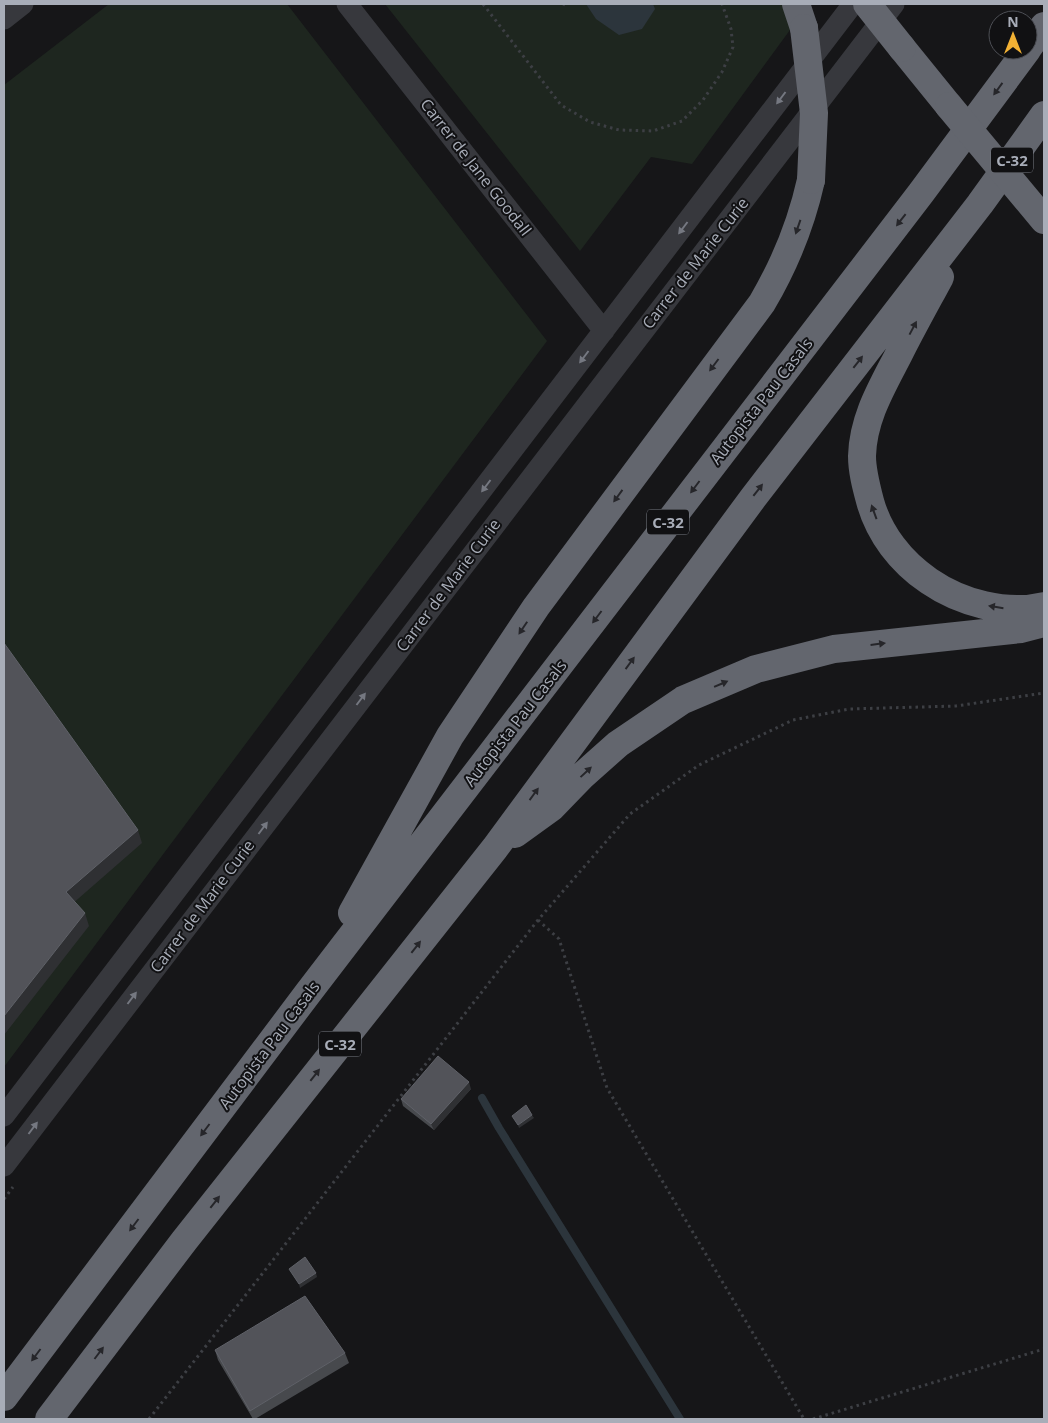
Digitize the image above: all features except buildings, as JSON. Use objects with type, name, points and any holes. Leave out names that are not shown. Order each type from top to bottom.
[{"type":"highway","points":[[867,4],[1044,220]]},
{"type":"highway","points":[[308,993],[450,736],[536,607],[762,303],[781,270],[804,210],[811,180],[814,113],[800,16]]},
{"type":"highway","name":"Autopista Pau Casals","points":[[4,1397],[308,993],[921,193],[1019,60]]},
{"type":"highway","name":"C-32","points":[[49,1419],[184,1241],[495,848],[752,498],[980,204],[1044,115]]},
{"type":"highway","points":[[980,204],[873,403],[865,432],[862,457],[865,481],[874,515],[892,546],[910,568],[936,586],[962,599],[1013,609],[1044,606]]},
{"type":"highway","points":[[495,848],[551,808],[582,776],[618,744],[683,700],[756,669],[834,649],[1021,629],[1044,624]]},
{"type":"street","points":[[4,19],[23,4]]},
{"type":"street","name":"Carrer de Jane Goodall","points":[[347,4],[604,331]]},
{"type":"street","name":"Carrer de Marie Curie","points":[[4,1116],[853,4]]},
{"type":"street","name":"Carrer de Marie Curie","points":[[4,1166],[894,4]]},
{"type":"path","points":[[483,4],[561,105],[590,122],[619,130],[654,131],[682,121],[703,100],[722,72],[733,47],[731,29],[722,4]]},
{"type":"path","points":[[149,1419],[538,920],[630,814],[699,765],[793,720],[849,709],[956,706],[1044,693]]},
{"type":"path","points":[[538,920],[559,939],[607,1088],[804,1419]]},
{"type":"path","points":[[813,1419],[1044,1349]]},
{"type":"shaded area","points":[[109,4],[287,4],[547,341],[4,1067],[4,85]]},
{"type":"shaded area","points":[[385,4],[809,4],[692,164],[651,157],[580,251]]},
{"type":"shaded area","points":[[586,4],[653,4],[655,9],[642,29],[619,35],[596,19]]},
{"type":"waterway","points":[[482,1098],[680,1419]]}]
